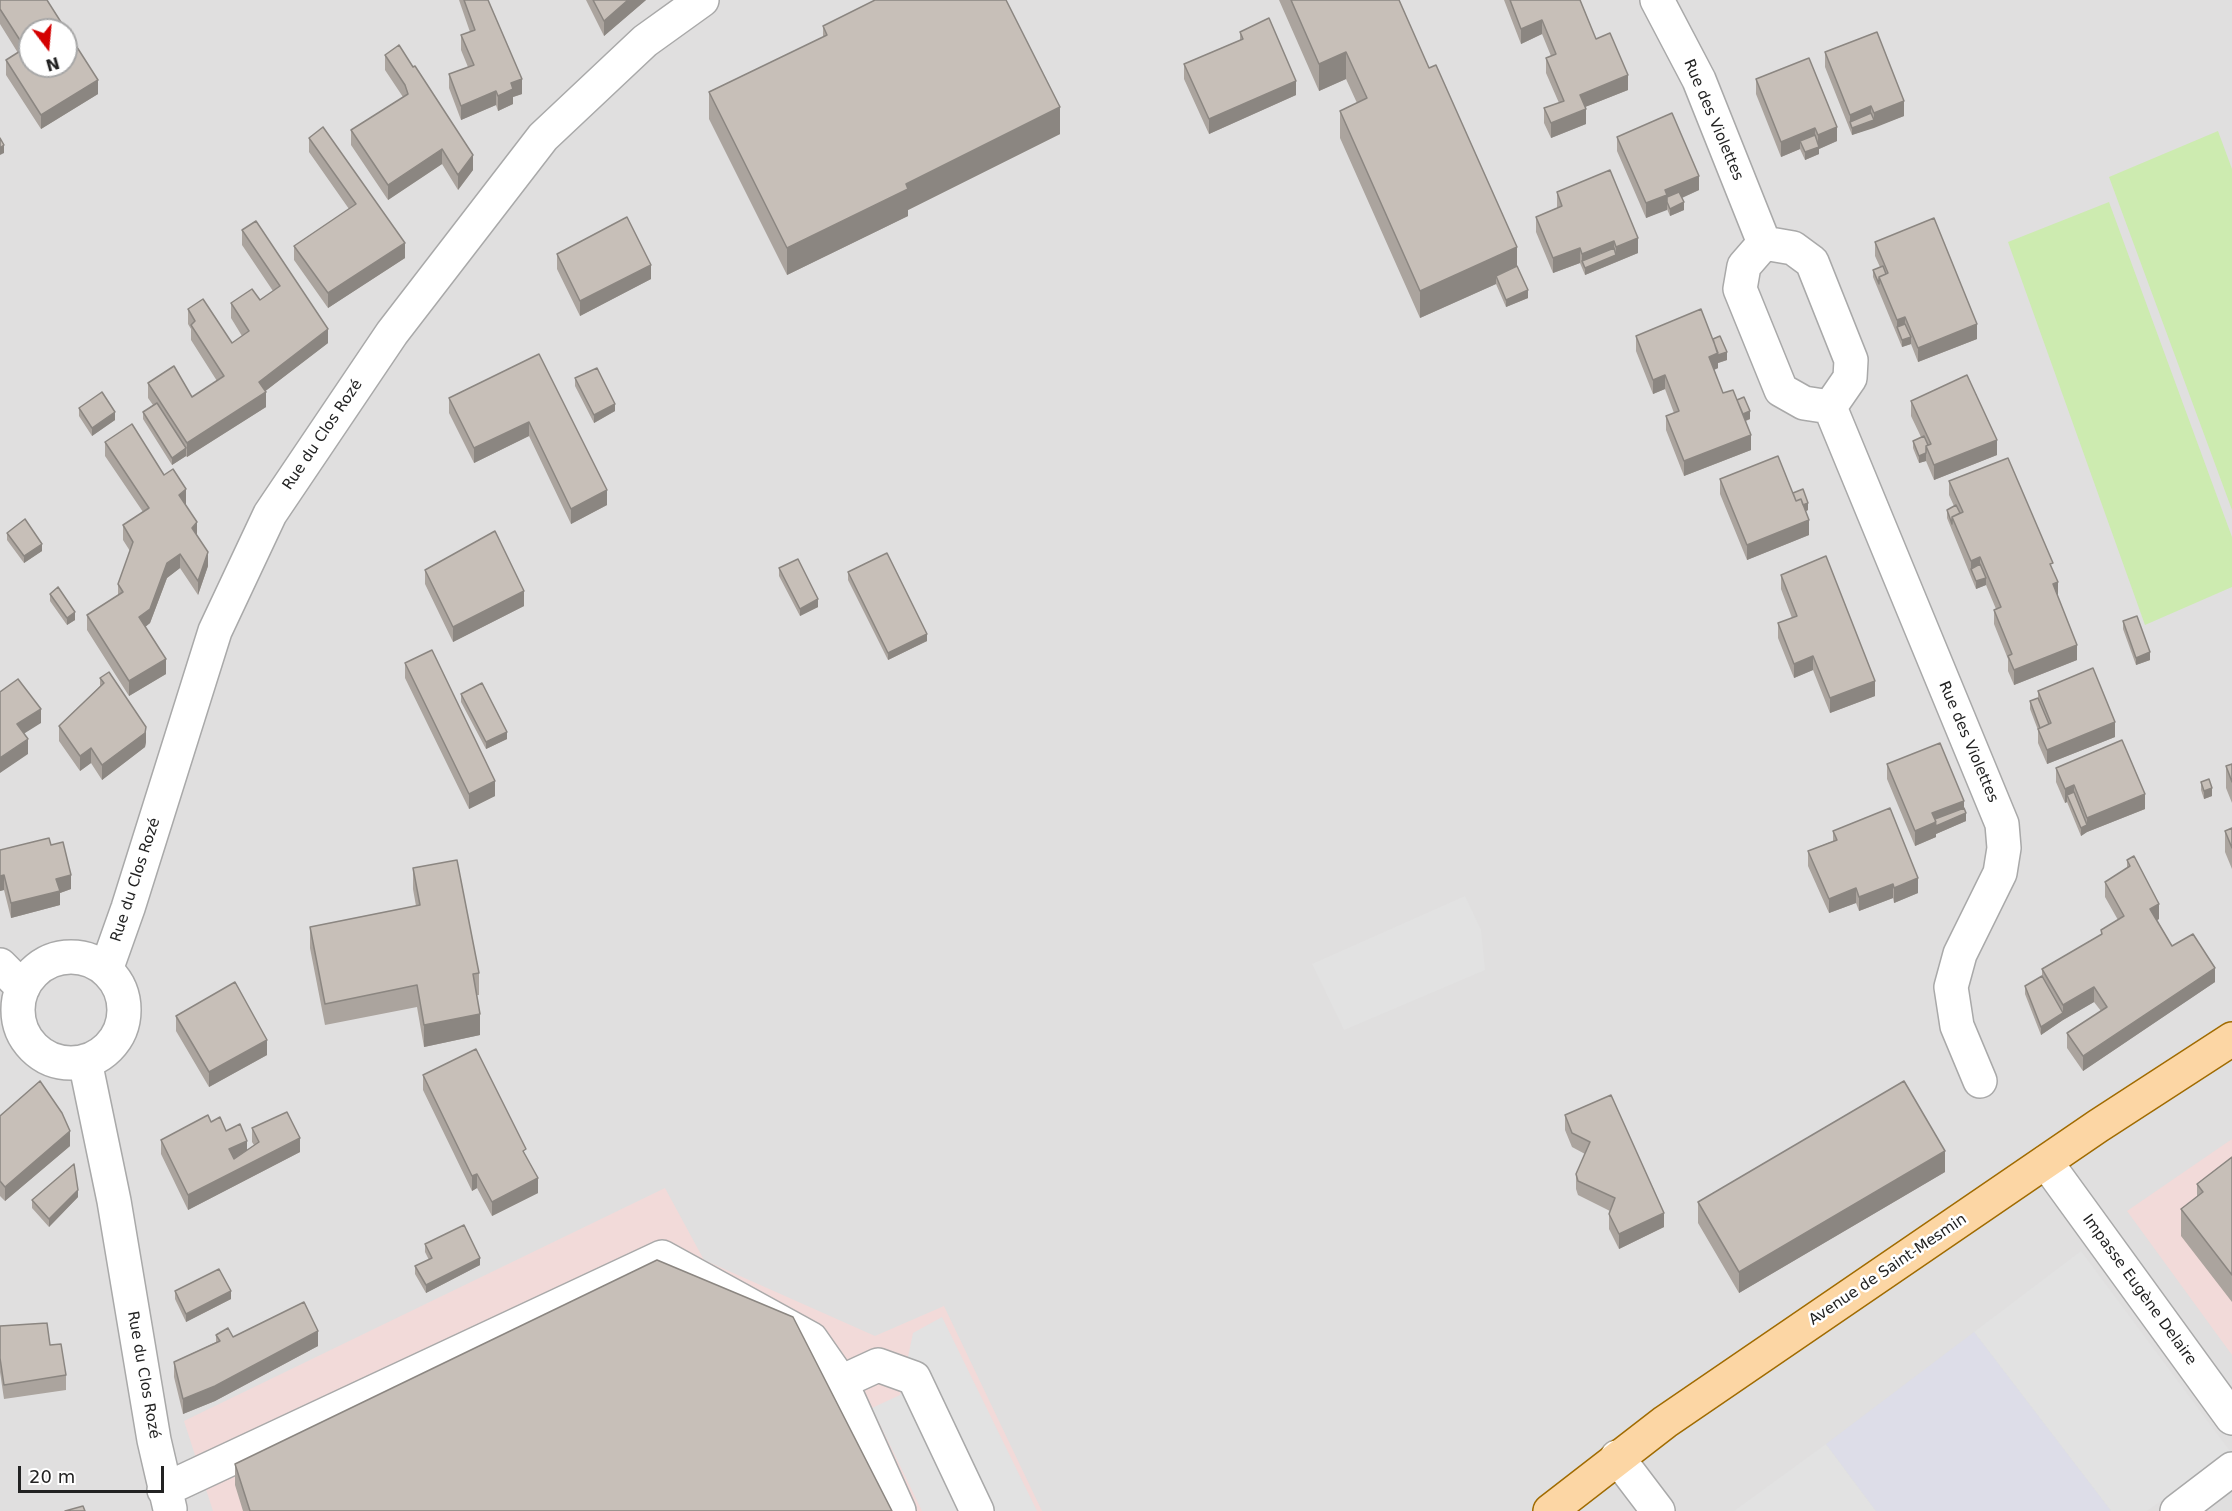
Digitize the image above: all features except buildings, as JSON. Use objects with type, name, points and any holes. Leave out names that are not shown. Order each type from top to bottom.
[{"type":"main road","name":"Avenue de Saint-Mesmin","points":[[1550,1511],[1617,1457],[2046,1162],[2232,1039]]},
{"type":"street","name":"Rue du Clos Rozé","points":[[106,970],[128,908],[215,631],[270,514],[392,333],[543,137],[645,41],[702,0]]},
{"type":"street","name":"Rue des Violettes","points":[[1657,0],[1699,80],[1764,243]]},
{"type":"street","points":[[1764,243],[1793,248],[1812,262],[1851,360],[1850,378],[1830,407],[1804,403],[1781,390],[1740,289],[1744,266],[1764,243]]},
{"type":"street","name":"Rue des Violettes","points":[[1830,407],[2002,824],[2004,848],[2000,873],[1960,954],[1952,987],[1958,1026],[1980,1081]]},
{"type":"street","points":[[61,957],[79,957],[95,962],[106,970],[117,983],[123,999],[123,1018],[116,1037],[103,1052],[85,1061],[66,1062],[47,1058],[31,1045],[21,1029],[18,1010],[23,988],[32,973],[61,957]]},
{"type":"street","points":[[0,965],[23,988]]},
{"type":"street","name":"Rue du Clos Rozé","points":[[85,1061],[114,1201],[167,1501]]},
{"type":"street","name":"Impasse Eugène Delaire","points":[[2046,1162],[2232,1418]]},
{"type":"street","points":[[167,1501],[662,1257],[811,1339],[841,1382],[899,1511]]},
{"type":"street","points":[[841,1382],[878,1365],[914,1377],[977,1511]]},
{"type":"street","points":[[1617,1457],[1658,1511]]},
{"type":"street","points":[[2177,1511],[2232,1469]]},
{"type":"shaded area","points":[[0,0],[2232,0],[2232,1511],[0,1511]]},
{"type":"shaded area","points":[[1465,896],[1481,930],[1485,970],[1344,1030],[1312,964]]},
{"type":"shaded area","points":[[2232,1139],[2232,1355],[2127,1211]]},
{"type":"shaded area","points":[[665,1188],[704,1260],[875,1336],[944,1306],[1042,1511],[213,1511],[184,1421]]},
{"type":"shaded area","points":[[2081,1251],[2230,1451],[2147,1511],[2111,1511],[1974,1332]]},
{"type":"shaded area","points":[[942,1317],[1037,1511],[922,1511],[872,1408],[900,1395],[913,1333]]},
{"type":"shaded area","points":[[1974,1332],[2111,1511],[1876,1511],[1826,1444]]},
{"type":"shaded area","points":[[1826,1444],[1876,1511],[1734,1511]]},
{"type":"green space","points":[[2218,131],[2232,169],[2232,510],[2109,177]]},
{"type":"green space","points":[[2109,202],[2232,537],[2232,587],[2145,625],[2008,242]]}]
